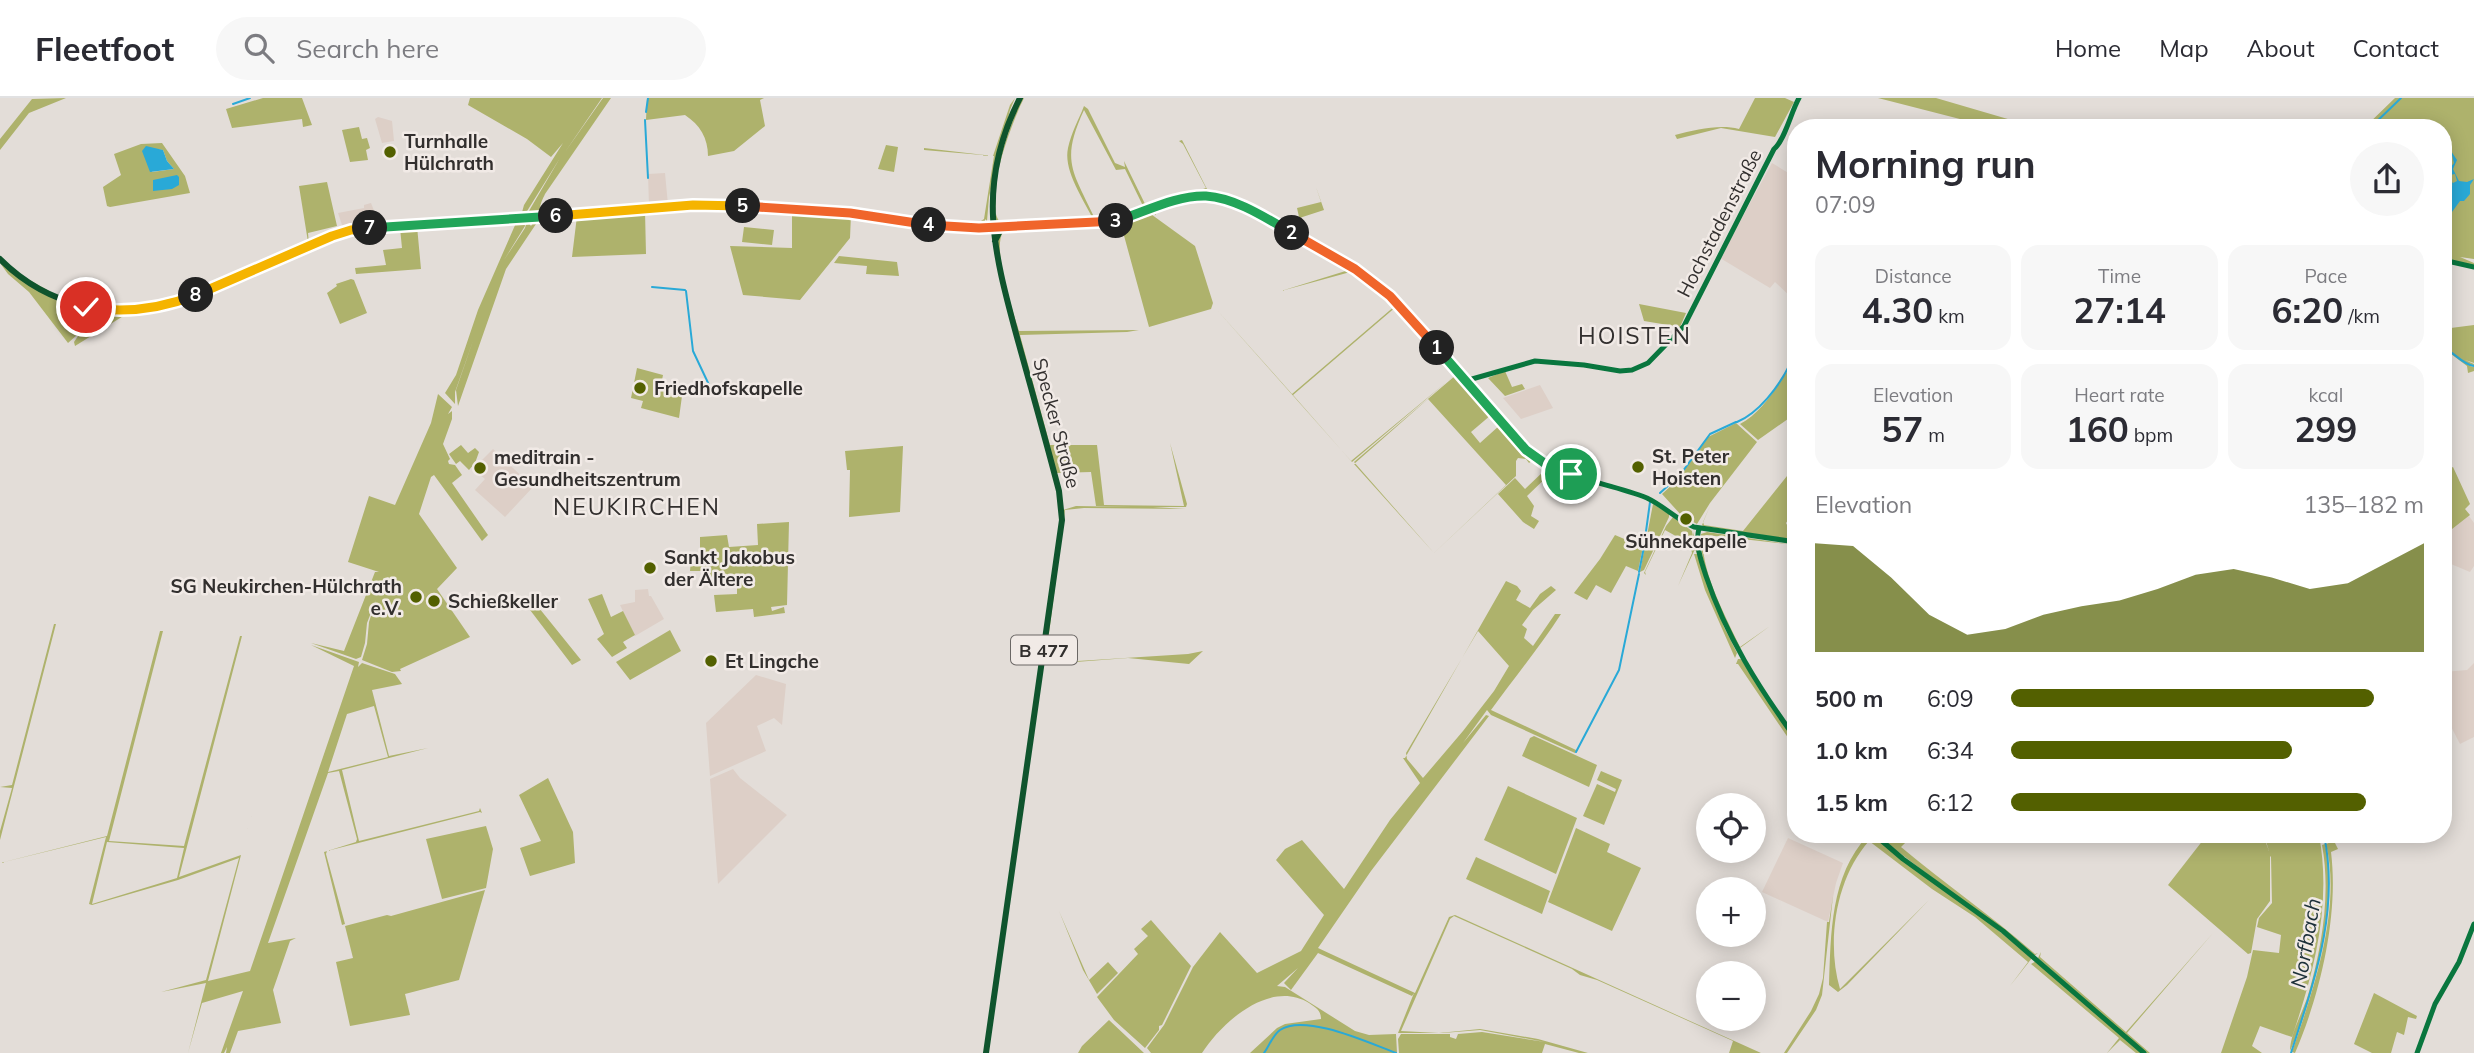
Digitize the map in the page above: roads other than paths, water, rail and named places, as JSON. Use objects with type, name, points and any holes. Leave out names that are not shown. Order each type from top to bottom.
[{"type":"main road","name":"Specker Straße","points":[[986,1053],[1062,520],[1059,491],[1004,287],[992,227],[999,150],[1020,98]]},
{"type":"main road","name":"Hochstadenstraße","points":[[1789,119],[1799,98]]},
{"type":"main road","name":"Hochstadenstraße","points":[[1465,381],[1535,361],[1620,371],[1632,370],[1648,363],[1684,326],[1787,123]]},
{"type":"main road","points":[[72,303],[118,311],[146,310],[167,305],[204,292],[332,236],[359,228],[722,205],[850,213],[942,227],[979,228],[1109,222],[1193,197],[1215,197],[1233,202],[1367,277],[1399,304],[1521,446],[1542,462],[1560,471],[1651,500],[1694,531],[1712,593],[1732,640],[1753,677],[1787,726]]},
{"type":"main road","points":[[979,228],[988,220],[992,204]]},
{"type":"main road","points":[[994,243],[998,233],[1006,226]]},
{"type":"main road","points":[[0,259],[36,288],[83,310],[87,319]]},
{"type":"main road","points":[[2452,262],[2474,267]]},
{"type":"main road","points":[[1686,524],[1787,540]]},
{"type":"main road","points":[[1697,539],[1699,528]]},
{"type":"main road","points":[[1885,843],[2003,930],[2144,1053]]},
{"type":"main road","points":[[2417,1053],[2435,1003],[2459,962],[2474,924]]},
{"type":"water","points":[[146,146],[163,150],[174,169],[150,172],[142,151]]},
{"type":"water","points":[[2452,152],[2457,160],[2453,169],[2459,181],[2474,179],[2470,185],[2470,194],[2464,201],[2460,201],[2452,212],[2452,186],[2457,181],[2455,174],[2452,175]]},
{"type":"water","points":[[177,175],[179,185],[172,189],[153,191],[153,180]]},
{"type":"waterway","points":[[233,104],[250,98]]},
{"type":"waterway","points":[[646,112],[648,98]]},
{"type":"waterway","points":[[2379,119],[2401,98]]},
{"type":"waterway","points":[[645,120],[648,178]]},
{"type":"waterway","points":[[652,287],[685,290]]},
{"type":"waterway","points":[[686,291],[693,351],[710,387]]},
{"type":"waterway","name":"Norfbach","points":[[2452,353],[2474,366]]},
{"type":"waterway","points":[[1737,422],[1768,398],[1787,370]]},
{"type":"waterway","points":[[1660,493],[1680,475],[1710,434],[1736,422]]},
{"type":"waterway","points":[[1644,546],[1650,502]]},
{"type":"waterway","points":[[1639,572],[1644,547]]},
{"type":"waterway","points":[[1576,752],[1619,670],[1639,574]]},
{"type":"waterway","name":"Norfbach","points":[[2291,1053],[2316,972],[2327,918],[2329,891],[2325,843]]},
{"type":"waterway","points":[[1264,1053],[1280,1030],[1305,1025],[1337,1031],[1396,1053]]},
{"type":"place","name":"Turnhalle Hülchrath","points":[[390,152]]},
{"type":"place","name":"Friedhofskapelle","points":[[640,388]]},
{"type":"place","name":"St. Peter Hoisten","points":[[1638,467]]},
{"type":"place","name":"meditrain - Gesundheitszentrum","points":[[480,468]]},
{"type":"place","name":"Sühnekapelle","points":[[1686,519]]},
{"type":"place","name":"Sankt Jakobus der Ältere","points":[[650,568]]},
{"type":"place","name":"SG Neukirchen-Hülchrath e.V.","points":[[416,597]]},
{"type":"place","name":"Schießkeller","points":[[434,601]]},
{"type":"place","name":"Et Lingche","points":[[711,661]]},
{"type":"district","name":"HOISTEN","points":[[1635,335]]},
{"type":"district","name":"NEUKIRCHEN","points":[[637,506]]}]
